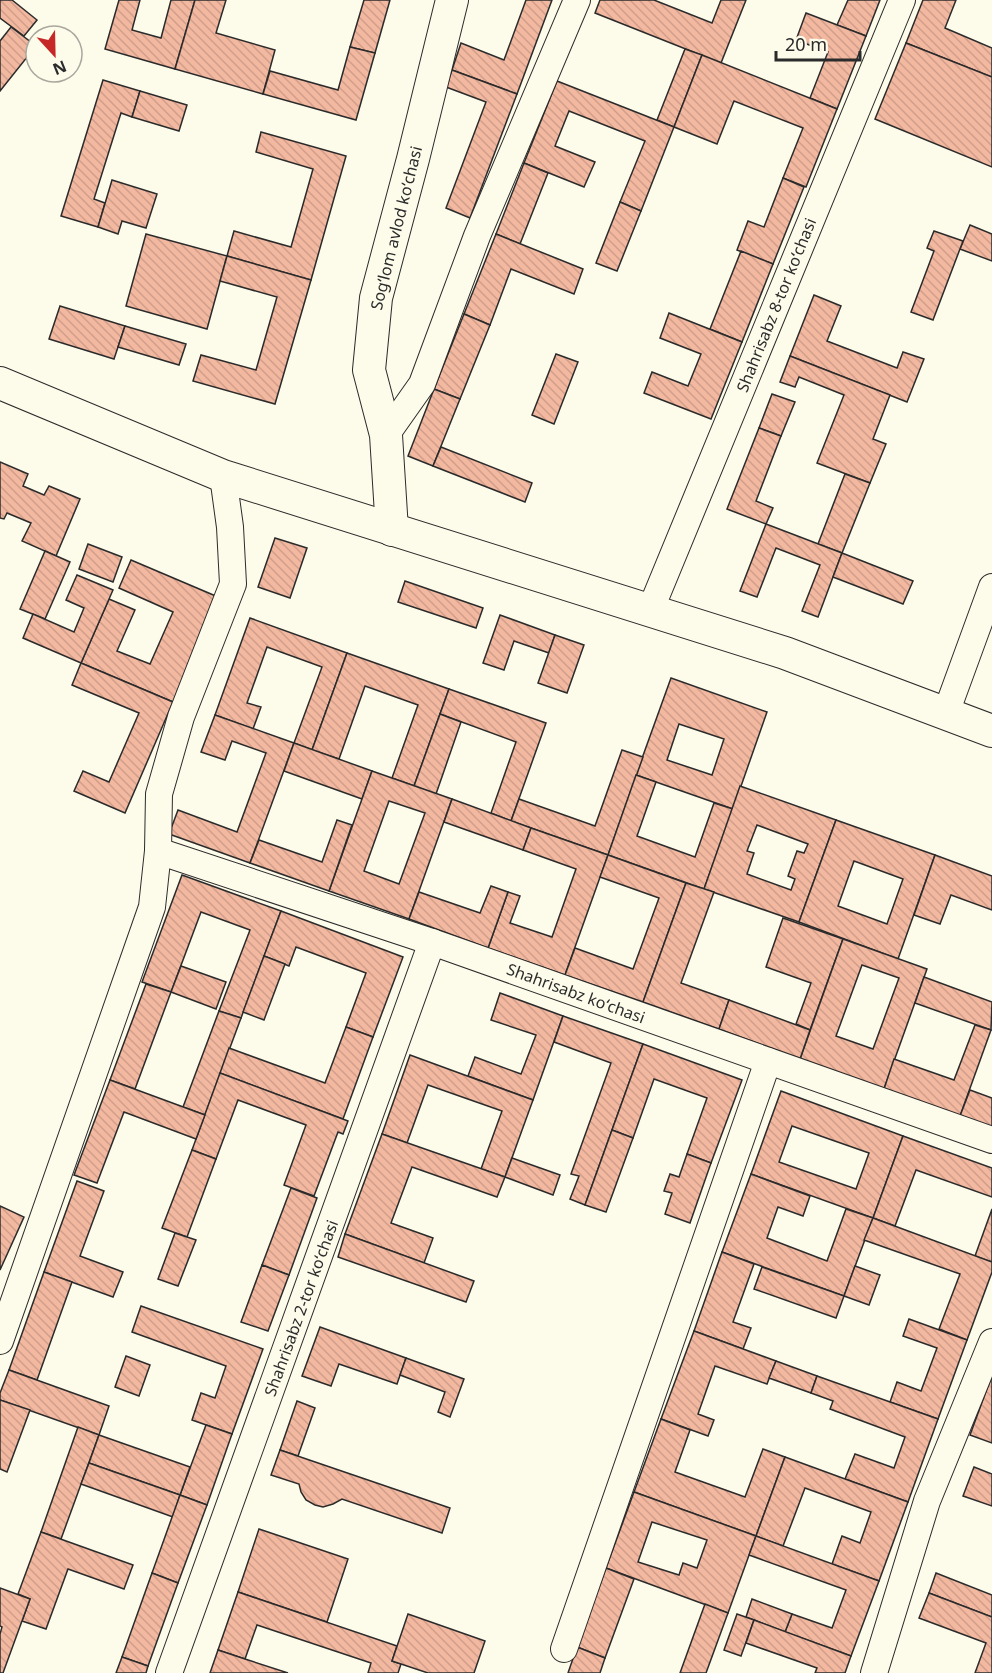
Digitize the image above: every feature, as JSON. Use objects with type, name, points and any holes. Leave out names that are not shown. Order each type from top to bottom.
[{"type":"street","name":"Sogʻlom avlod koʻchasi","points":[[392,530],[386,435],[369,370],[376,298],[452,0]]},
{"type":"street","points":[[386,435],[422,384],[477,236],[577,0]]},
{"type":"street","name":"Shahrisabz 8-tor koʻchasi","points":[[650,611],[902,0]]},
{"type":"street","points":[[0,382],[223,476],[785,653],[992,731]]},
{"type":"street","points":[[0,1341],[152,907],[158,851],[159,794],[181,717],[233,584],[230,527],[223,476]]},
{"type":"street","points":[[946,713],[992,587]]},
{"type":"street","name":"Shahrisabz koʻchasi","points":[[158,851],[432,942],[992,1140]]},
{"type":"street","name":"Shahrisabz 2-tor koʻchasi","points":[[169,1673],[432,942]]},
{"type":"street","points":[[564,1649],[768,1061]]},
{"type":"street","points":[[874,1673],[927,1501],[992,1342]]},
{"type":"building","points":[[0,0],[12,0],[37,20],[34,24],[24,24],[24,36],[0,18]]},
{"type":"building","points":[[119,0],[140,0],[132,30],[161,38],[171,0],[195,0],[175,69],[105,49]]},
{"type":"building","points":[[195,0],[226,0],[216,33],[275,50],[263,94],[175,69]]},
{"type":"building","points":[[364,0],[390,0],[375,53],[350,47]]},
{"type":"building","points":[[526,0],[552,0],[517,94],[452,70],[461,43],[504,60]]},
{"type":"building","points":[[600,0],[654,0],[712,23],[721,0],[746,0],[721,63],[595,13]]},
{"type":"building","points":[[848,0],[880,0],[866,36],[837,25]]},
{"type":"building","points":[[923,0],[956,0],[945,28],[992,48],[992,77],[906,43]]},
{"type":"building","points":[[806,13],[866,36],[837,109],[810,98],[828,52],[796,40]]},
{"type":"building","points":[[11,27],[24,37],[24,61],[0,91],[0,41]]},
{"type":"building","points":[[906,43],[992,77],[992,167],[875,119]]},
{"type":"building","points":[[350,47],[375,53],[356,120],[263,94],[270,71],[338,90]]},
{"type":"building","points":[[685,49],[702,55],[674,127],[657,120]]},
{"type":"building","points":[[702,55],[837,109],[806,187],[783,178],[803,128],[734,101],[717,144],[674,127]]},
{"type":"building","points":[[452,70],[517,94],[470,218],[446,208],[486,102],[446,87]]},
{"type":"building","points":[[103,80],[140,91],[132,117],[121,113],[94,199],[105,203],[98,227],[61,216]]},
{"type":"building","points":[[557,81],[674,127],[641,211],[620,202],[645,141],[569,111],[555,146],[595,162],[584,187],[524,163]]},
{"type":"building","points":[[140,91],[187,105],[179,131],[132,117]]},
{"type":"building","points":[[261,132],[346,156],[311,280],[227,256],[234,231],[291,247],[313,169],[256,152]]},
{"type":"building","points":[[524,163],[548,173],[520,244],[496,234]]},
{"type":"building","points":[[783,178],[804,187],[773,264],[737,250],[748,221],[764,227]]},
{"type":"building","points":[[112,180],[157,194],[146,228],[122,221],[118,234],[98,227]]},
{"type":"building","points":[[620,202],[641,211],[617,271],[596,263]]},
{"type":"building","points":[[970,225],[992,234],[992,261],[960,249]]},
{"type":"building","points":[[934,231],[963,241],[933,320],[911,312],[934,251],[927,248]]},
{"type":"building","points":[[146,234],[227,256],[207,329],[126,306]]},
{"type":"building","points":[[496,234],[583,269],[574,294],[511,269],[490,325],[464,314]]},
{"type":"building","points":[[741,251],[773,264],[742,342],[710,329]]},
{"type":"building","points":[[227,256],[311,280],[275,404],[193,381],[201,355],[256,370],[277,297],[220,281]]},
{"type":"building","points":[[814,295],[841,306],[827,341],[897,368],[903,352],[924,359],[907,402],[790,356]]},
{"type":"building","points":[[60,306],[125,326],[114,359],[49,339]]},
{"type":"building","points":[[669,313],[742,342],[711,419],[644,393],[652,372],[688,386],[701,354],[660,338]]},
{"type":"building","points":[[464,314],[490,325],[460,399],[434,389]]},
{"type":"building","points":[[125,326],[186,344],[179,365],[118,347]]},
{"type":"building","points":[[556,354],[578,362],[554,424],[532,415]]},
{"type":"building","points":[[790,356],[890,395],[873,439],[886,444],[870,483],[817,463],[844,395],[799,377],[795,387],[780,382]]},
{"type":"building","points":[[434,389],[460,399],[433,466],[408,456]]},
{"type":"building","points":[[772,394],[795,402],[781,436],[759,428]]},
{"type":"building","points":[[759,428],[781,436],[756,501],[773,508],[766,524],[727,509]]},
{"type":"building","points":[[441,447],[532,483],[525,502],[433,466]]},
{"type":"building","points":[[0,462],[28,474],[23,486],[44,495],[49,486],[80,499],[56,556],[22,541],[31,523],[7,513],[4,519],[0,518]]},
{"type":"building","points":[[845,474],[870,483],[842,553],[818,544]]},
{"type":"building","points":[[766,524],[842,553],[818,617],[802,611],[820,565],[776,548],[757,597],[740,591]]},
{"type":"building","points":[[275,538],[307,548],[290,598],[258,587]]},
{"type":"building","points":[[88,544],[122,557],[113,582],[79,569]]},
{"type":"building","points":[[45,551],[70,562],[45,619],[20,609]]},
{"type":"building","points":[[842,553],[913,581],[903,604],[833,577]]},
{"type":"building","points":[[131,560],[218,597],[173,702],[81,663],[109,599],[135,610],[117,651],[150,664],[173,612],[119,588]]},
{"type":"building","points":[[77,575],[113,590],[81,663],[23,638],[33,614],[74,632],[84,608],[66,600]]},
{"type":"building","points":[[405,581],[483,608],[476,628],[398,602]]},
{"type":"building","points":[[500,615],[555,635],[549,653],[514,641],[504,670],[483,663]]},
{"type":"building","points":[[250,618],[347,653],[312,750],[294,743],[322,667],[267,647],[247,703],[261,707],[253,729],[215,715]]},
{"type":"building","points":[[555,635],[584,645],[567,693],[538,683]]},
{"type":"building","points":[[347,653],[449,689],[414,786],[392,778],[418,705],[365,686],[339,759],[312,750]]},
{"type":"building","points":[[81,663],[173,702],[125,813],[74,791],[83,771],[109,782],[139,713],[72,685]]},
{"type":"building","points":[[671,678],[767,712],[733,809],[636,775]],"holes":[[[679,724],[724,739],[712,775],[667,760]]]},
{"type":"building","points":[[449,689],[546,723],[511,821],[491,813],[516,742],[440,714]]},
{"type":"building","points":[[440,714],[461,722],[436,794],[414,786]]},
{"type":"building","points":[[215,715],[294,743],[250,863],[169,834],[178,810],[237,832],[266,753],[232,741],[225,760],[201,752]]},
{"type":"building","points":[[294,743],[372,771],[362,799],[284,771]]},
{"type":"building","points":[[622,750],[643,757],[608,855],[511,821],[519,799],[595,826]]},
{"type":"building","points":[[372,771],[452,799],[409,919],[329,891]],"holes":[[[389,801],[425,813],[399,884],[364,871]]]},
{"type":"building","points":[[636,775],[656,782],[637,836],[695,857],[714,803],[733,809],[704,889],[608,855]]},
{"type":"building","points":[[740,786],[836,820],[799,922],[704,889]],"holes":[[[757,825],[808,844],[804,853],[797,851],[788,876],[795,879],[791,890],[747,874],[754,853],[747,851]]]},
{"type":"building","points":[[452,799],[531,828],[523,850],[444,822]]},
{"type":"building","points":[[337,820],[352,825],[329,891],[250,863],[259,840],[322,862]]},
{"type":"building","points":[[836,820],[935,855],[898,959],[799,922]],"holes":[[[854,861],[903,879],[887,924],[838,906]]]},
{"type":"building","points":[[531,828],[608,855],[565,975],[488,948],[508,892],[520,896],[510,923],[552,937],[576,869],[523,850]]},
{"type":"building","points":[[608,855],[686,883],[643,1002],[565,975],[575,948],[633,969],[659,898],[600,877]]},
{"type":"building","points":[[935,855],[992,876],[992,910],[951,895],[940,924],[914,915]]},
{"type":"building","points":[[182,875],[281,911],[241,1018],[219,1011],[250,930],[201,912],[171,992],[142,982]]},
{"type":"building","points":[[686,883],[714,892],[681,983],[729,1000],[719,1029],[643,1002]]},
{"type":"building","points":[[491,886],[508,892],[488,948],[409,919],[419,892],[480,913]]},
{"type":"building","points":[[281,911],[403,957],[373,1037],[346,1027],[366,973],[296,947],[289,966],[264,956]]},
{"type":"building","points":[[783,918],[843,939],[810,1030],[796,1024],[811,983],[766,967]]},
{"type":"building","points":[[843,939],[927,969],[884,1089],[800,1059]],"holes":[[[862,965],[899,978],[873,1049],[836,1036]]]},
{"type":"building","points":[[264,956],[285,964],[264,1020],[243,1012]]},
{"type":"building","points":[[181,966],[226,982],[216,1009],[171,992]]},
{"type":"building","points":[[924,977],[992,1002],[991,1030],[915,1003]]},
{"type":"building","points":[[146,984],[171,992],[135,1089],[110,1080]]},
{"type":"building","points":[[500,993],[563,1016],[533,1100],[468,1076],[475,1057],[521,1074],[536,1035],[491,1020]]},
{"type":"building","points":[[729,1000],[810,1030],[800,1059],[719,1029]]},
{"type":"building","points":[[219,1011],[241,1018],[205,1115],[183,1107]]},
{"type":"building","points":[[563,1016],[643,1044],[585,1205],[570,1199],[579,1176],[571,1174],[611,1063],[554,1042]]},
{"type":"building","points":[[975,1025],[991,1030],[960,1116],[884,1089],[894,1059],[954,1080]]},
{"type":"building","points":[[346,1027],[373,1037],[343,1119],[220,1073],[229,1048],[325,1083]]},
{"type":"building","points":[[643,1044],[742,1080],[711,1163],[687,1154],[707,1098],[654,1079],[633,1138],[612,1130]]},
{"type":"building","points":[[410,1055],[533,1100],[505,1177],[481,1169],[502,1111],[428,1085],[407,1143],[382,1134]]},
{"type":"building","points":[[220,1073],[348,1121],[343,1134],[338,1132],[314,1196],[284,1185],[306,1125],[238,1100],[216,1159],[192,1150]]},
{"type":"building","points":[[110,1080],[205,1115],[196,1139],[124,1112],[97,1183],[74,1175]]},
{"type":"building","points":[[970,1090],[992,1098],[992,1128],[960,1116]]},
{"type":"building","points":[[781,1091],[903,1136],[873,1218],[751,1174]],"holes":[[[792,1126],[869,1153],[856,1189],[779,1162]]]},
{"type":"building","points":[[612,1130],[633,1138],[606,1212],[585,1205]]},
{"type":"building","points":[[382,1134],[505,1177],[497,1197],[412,1167],[391,1223],[433,1238],[424,1263],[345,1234]]},
{"type":"building","points":[[903,1136],[992,1168],[992,1197],[916,1170],[895,1226],[873,1218]]},
{"type":"building","points":[[192,1150],[216,1159],[187,1237],[162,1228]]},
{"type":"building","points":[[687,1154],[711,1163],[690,1223],[665,1214],[672,1193],[664,1191],[670,1174],[679,1177]]},
{"type":"building","points":[[512,1158],[560,1175],[553,1195],[505,1177]]},
{"type":"building","points":[[751,1174],[810,1196],[803,1216],[778,1207],[767,1238],[827,1261],[846,1209],[873,1218],[844,1296],[722,1252]]},
{"type":"building","points":[[77,1181],[104,1191],[80,1256],[123,1272],[113,1297],[44,1272]]},
{"type":"building","points":[[291,1188],[317,1198],[289,1275],[262,1265]]},
{"type":"building","points":[[0,1206],[24,1217],[0,1270]]},
{"type":"building","points":[[992,1209],[992,1262],[975,1256]]},
{"type":"building","points":[[873,1218],[992,1262],[992,1272],[967,1340],[939,1329],[960,1274],[864,1240]]},
{"type":"building","points":[[175,1233],[196,1240],[178,1286],[158,1279]]},
{"type":"building","points":[[345,1234],[474,1281],[466,1302],[338,1257]]},
{"type":"building","points":[[722,1252],[754,1264],[733,1322],[751,1328],[743,1349],[694,1331]]},
{"type":"building","points":[[262,1265],[289,1275],[268,1331],[241,1322]]},
{"type":"building","points":[[855,1266],[880,1275],[869,1305],[844,1296]]},
{"type":"building","points":[[762,1267],[844,1296],[836,1318],[754,1289]]},
{"type":"building","points":[[44,1272],[72,1282],[37,1380],[9,1370]]},
{"type":"building","points":[[141,1306],[263,1349],[232,1434],[192,1420],[201,1393],[215,1398],[226,1366],[132,1332]]},
{"type":"building","points":[[909,1319],[967,1340],[938,1419],[890,1402],[897,1382],[921,1391],[937,1348],[903,1336]]},
{"type":"building","points":[[320,1327],[406,1358],[397,1384],[339,1364],[331,1386],[302,1376]]},
{"type":"building","points":[[694,1331],[776,1361],[767,1384],[715,1366],[698,1414],[714,1420],[708,1436],[661,1419]]},
{"type":"building","points":[[126,1356],[150,1365],[139,1396],[115,1387]]},
{"type":"building","points":[[406,1358],[464,1379],[450,1417],[438,1412],[445,1392],[400,1375]]},
{"type":"building","points":[[776,1361],[817,1376],[811,1393],[769,1378]]},
{"type":"building","points":[[9,1370],[109,1406],[99,1435],[0,1400],[0,1393]]},
{"type":"building","points":[[992,1375],[992,1443],[970,1435]]},
{"type":"building","points":[[817,1376],[938,1419],[908,1502],[845,1479],[855,1454],[894,1468],[905,1437],[830,1409],[833,1401],[811,1393]]},
{"type":"building","points":[[0,1400],[30,1410],[7,1472],[0,1469]]},
{"type":"building","points":[[297,1401],[315,1408],[298,1456],[280,1450]]},
{"type":"building","points":[[661,1419],[690,1430],[675,1472],[745,1497],[763,1449],[785,1457],[756,1536],[634,1492]]},
{"type":"building","points":[[206,1425],[232,1434],[207,1505],[180,1495]]},
{"type":"building","points":[[78,1427],[99,1435],[61,1539],[41,1532]]},
{"type":"building","points":[[99,1435],[190,1467],[180,1495],[89,1463]]},
{"type":"building","points":[[280,1450],[450,1508],[442,1533],[342,1499],[323,1507],[315,1505],[306,1500],[299,1484],[271,1475]]},
{"type":"building","points":[[785,1457],[908,1502],[879,1581],[832,1564],[842,1536],[860,1543],[871,1512],[805,1488],[783,1546],[756,1536]]},
{"type":"building","points":[[89,1463],[180,1495],[173,1517],[81,1484]]},
{"type":"building","points":[[974,1467],[992,1474],[992,1506],[963,1496]]},
{"type":"building","points":[[634,1492],[756,1536],[728,1613],[606,1568]],"holes":[[[652,1522],[707,1540],[697,1568],[683,1563],[679,1575],[638,1562]]]},
{"type":"building","points":[[180,1495],[207,1505],[178,1583],[152,1573]]},
{"type":"building","points":[[259,1529],[348,1559],[327,1622],[238,1592]]},
{"type":"building","points":[[41,1532],[133,1565],[124,1589],[68,1569],[46,1629],[22,1621],[30,1599],[18,1594]]},
{"type":"building","points":[[756,1536],[879,1581],[851,1656],[785,1632],[792,1614],[832,1628],[846,1590],[749,1555]]},
{"type":"building","points":[[606,1568],[634,1579],[605,1658],[577,1647]]},
{"type":"building","points":[[152,1573],[178,1583],[148,1666],[122,1657]]},
{"type":"building","points":[[936,1573],[992,1595],[992,1617],[929,1593]]},
{"type":"building","points":[[0,1588],[30,1599],[3,1673],[0,1673],[2,1627],[0,1626]]},
{"type":"building","points":[[238,1592],[397,1646],[392,1661],[401,1664],[398,1673],[368,1673],[371,1663],[257,1625],[245,1659],[218,1650]]},
{"type":"building","points":[[929,1593],[992,1617],[992,1673],[975,1673],[986,1643],[919,1618]]},
{"type":"building","points":[[752,1599],[792,1614],[785,1632],[746,1617]]},
{"type":"building","points":[[705,1604],[728,1613],[706,1673],[680,1673]]},
{"type":"building","points":[[408,1614],[485,1641],[474,1673],[428,1673],[392,1661]]},
{"type":"building","points":[[737,1614],[754,1620],[741,1656],[724,1650]]},
{"type":"building","points":[[754,1620],[851,1656],[845,1673],[815,1673],[817,1668],[746,1643]]},
{"type":"building","points":[[577,1647],[605,1658],[600,1673],[568,1673]]},
{"type":"building","points":[[218,1650],[245,1659],[288,1673],[210,1673]]},
{"type":"building","points":[[122,1657],[148,1666],[146,1673],[116,1673]]}]
